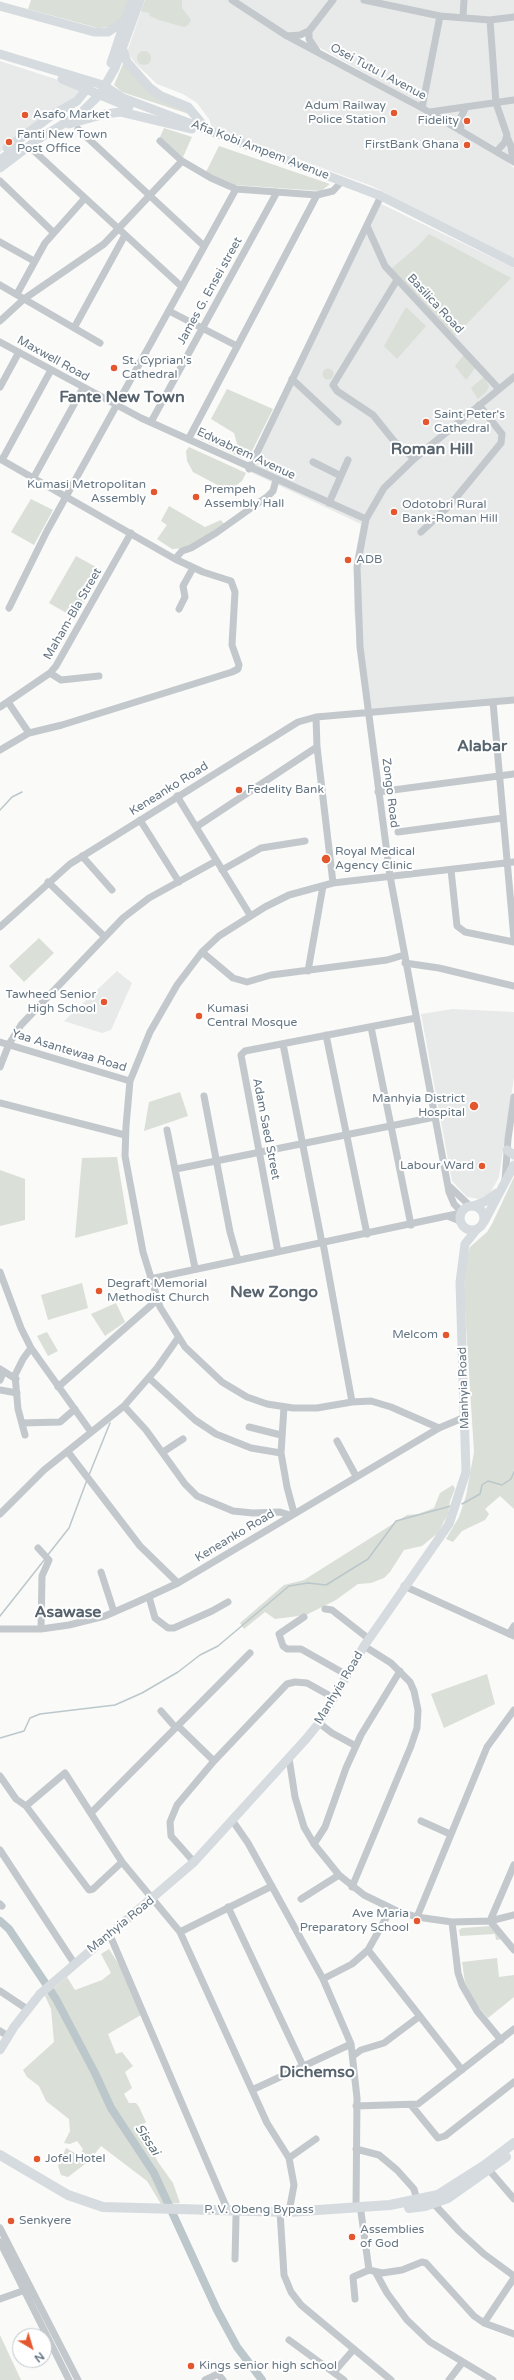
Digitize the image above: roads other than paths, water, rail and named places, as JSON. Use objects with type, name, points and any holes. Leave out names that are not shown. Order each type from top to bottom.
[{"type":"highway","name":"P. V. Obeng Bypass","points":[[359,2210],[390,2206],[447,2191],[514,2143]]},
{"type":"highway","name":"P. V. Obeng Bypass","points":[[0,2160],[66,2199],[102,2211],[283,2214],[434,2204],[448,2198],[490,2171],[514,2151]]},
{"type":"highway","name":"P. V. Obeng Bypass","points":[[0,2155],[68,2195],[103,2207],[171,2212]]},
{"type":"main road","points":[[0,160],[78,111],[91,97],[106,74],[124,21],[135,2]]},
{"type":"main road","points":[[55,129],[100,94],[108,83],[123,50],[135,2]]},
{"type":"main road","points":[[0,6],[94,32],[108,32],[124,21]]},
{"type":"main road","points":[[123,50],[127,62],[141,79],[161,96],[188,107],[208,131]]},
{"type":"main road","name":"Afia Kobi Ampem Avenue","points":[[0,54],[94,82],[123,98],[380,198],[514,263]]},
{"type":"main road","name":"Afia Kobi Ampem Avenue","points":[[0,58],[62,79],[87,90],[341,183]]},
{"type":"main road","points":[[0,154],[28,132],[77,101],[94,82]]},
{"type":"main road","points":[[0,168],[36,138],[55,129],[105,114],[127,112],[170,126],[192,129]]},
{"type":"main road","name":"Afia Kobi Ampem Avenue","points":[[380,198],[514,268]]},
{"type":"main road","points":[[465,1244],[479,1227],[514,1165]]},
{"type":"main road","points":[[479,1227],[469,1230],[461,1218],[472,1206],[491,1198],[503,1185]]},
{"type":"main road","points":[[472,1206],[483,1213],[479,1227]]},
{"type":"main road","name":"Manhyia Road","points":[[0,2050],[27,2009],[40,1994],[56,1978],[109,1933],[153,1899],[194,1862],[319,1723],[366,1642],[449,1524],[462,1490],[467,1455],[460,1282],[465,1244],[461,1218]]},
{"type":"street","name":"Osei Tutu I Avenue","points":[[232,0],[287,36],[430,112],[514,161]]},
{"type":"street","points":[[287,36],[300,35],[309,31],[332,0]]},
{"type":"street","points":[[364,0],[386,3],[440,16],[490,20],[514,18]]},
{"type":"street","points":[[462,17],[464,0]]},
{"type":"street","points":[[422,108],[440,16]]},
{"type":"street","points":[[490,20],[496,103],[511,146],[514,161]]},
{"type":"street","points":[[309,31],[309,39],[317,51]]},
{"type":"street","points":[[430,112],[514,100]]},
{"type":"street","points":[[461,131],[460,119],[466,107]]},
{"type":"street","points":[[78,129],[204,246]]},
{"type":"street","points":[[497,151],[505,142],[507,137]]},
{"type":"street","points":[[160,141],[182,161],[211,178],[236,189],[317,195],[331,192],[341,183]]},
{"type":"street","points":[[34,150],[182,287]]},
{"type":"street","points":[[0,321],[24,299],[104,244],[119,230],[182,161]]},
{"type":"street","points":[[0,181],[53,232]]},
{"type":"street","points":[[9,608],[67,496],[118,406],[236,189]]},
{"type":"street","name":"James G. Ensei street","points":[[151,422],[277,192]]},
{"type":"street","points":[[188,438],[317,195]]},
{"type":"street","points":[[16,294],[34,261],[53,232],[85,198]]},
{"type":"street","points":[[249,469],[380,198]]},
{"type":"street","name":"Basilica Road","points":[[367,226],[382,262],[499,389]]},
{"type":"street","points":[[74,328],[126,235]]},
{"type":"street","points":[[361,239],[374,244]]},
{"type":"street","points":[[0,242],[34,261]]},
{"type":"street","points":[[397,280],[333,385],[337,391],[373,415],[394,441],[414,459]]},
{"type":"street","points":[[0,285],[100,343]]},
{"type":"street","points":[[170,311],[237,346]]},
{"type":"street","name":"Maxwell Road","points":[[0,342],[118,406]]},
{"type":"street","points":[[0,387],[19,352]]},
{"type":"street","points":[[0,750],[29,733],[62,725],[238,669],[239,665],[232,645],[235,592],[233,583],[193,568],[175,559],[34,477],[1,460],[51,370]]},
{"type":"street","name":"Zongo Road","points":[[461,1218],[454,1204],[448,1184],[405,963],[390,876],[360,647],[357,567],[366,520],[384,488],[414,459],[514,377]]},
{"type":"street","points":[[292,378],[338,422]]},
{"type":"street","points":[[34,477],[83,388]]},
{"type":"street","points":[[421,532],[450,505],[501,443],[502,434],[479,405]]},
{"type":"street","name":"Edwabrem Avenue","points":[[118,406],[188,438],[249,469],[366,520]]},
{"type":"street","points":[[329,503],[348,460]]},
{"type":"street","points":[[313,462],[341,476]]},
{"type":"street","points":[[175,559],[182,550],[191,548],[216,533],[268,496],[273,491],[276,480]]},
{"type":"street","name":"Maham-Bla Street","points":[[0,707],[50,673],[60,660],[131,533]]},
{"type":"street","points":[[179,609],[185,597],[183,586],[193,568]]},
{"type":"street","points":[[50,673],[61,680],[99,676]]},
{"type":"street","name":"Keneanko Road","points":[[0,927],[48,882],[82,856],[288,727],[316,717],[514,700]]},
{"type":"street","points":[[8,702],[29,733]]},
{"type":"street","points":[[451,870],[457,926],[465,932],[514,940],[511,862],[503,818],[493,702]]},
{"type":"street","points":[[316,717],[316,747],[333,883]]},
{"type":"street","points":[[196,827],[316,747]]},
{"type":"street","points":[[378,792],[514,774]]},
{"type":"street","points":[[177,796],[250,915]]},
{"type":"street","points":[[398,832],[503,818]]},
{"type":"street","points":[[140,820],[179,882]]},
{"type":"street","points":[[222,870],[267,845],[305,841]]},
{"type":"street","points":[[82,856],[112,890]]},
{"type":"street","points":[[0,1067],[9,1044],[21,1025],[105,937],[134,909],[216,861]]},
{"type":"street","name":"Yaa Asantewaa Road","points":[[0,1042],[130,1081],[152,1028],[177,985],[202,952],[219,936],[250,915],[289,895],[333,883],[511,862]]},
{"type":"street","points":[[48,882],[105,937]]},
{"type":"street","points":[[308,971],[323,886]]},
{"type":"street","points":[[202,952],[233,978],[242,982],[387,960],[404,955]]},
{"type":"street","points":[[405,963],[439,968],[514,986]]},
{"type":"street","points":[[352,1402],[283,1044],[416,1018]]},
{"type":"street","points":[[370,1027],[411,1225]]},
{"type":"street","points":[[326,1035],[348,1134],[367,1234]]},
{"type":"street","name":"Adam Saed Street","points":[[278,1252],[240,1055],[245,1051],[283,1044]]},
{"type":"street","points":[[130,1081],[125,1156],[143,1252],[157,1300],[178,1338],[202,1365],[233,1390],[267,1404],[284,1407],[317,1408],[352,1402],[371,1401],[391,1407],[439,1428]]},
{"type":"street","points":[[204,1096],[230,1232],[238,1260]]},
{"type":"street","points":[[503,1185],[510,1152],[514,1097]]},
{"type":"street","points":[[0,1103],[126,1135]]},
{"type":"street","points":[[176,1169],[435,1116]]},
{"type":"street","points":[[167,1130],[195,1268]]},
{"type":"street","points":[[448,1184],[472,1206]]},
{"type":"street","points":[[150,1279],[195,1268],[450,1217],[461,1218]]},
{"type":"street","points":[[0,1272],[21,1328],[31,1348],[91,1432]]},
{"type":"street","points":[[58,1386],[157,1300]]},
{"type":"street","points":[[0,1514],[23,1489],[124,1406],[149,1378],[178,1338]]},
{"type":"street","points":[[25,1435],[17,1393],[16,1371],[31,1348]]},
{"type":"street","points":[[0,1380],[2,1371],[16,1379]]},
{"type":"street","points":[[149,1378],[190,1416],[216,1434],[251,1448],[281,1453]]},
{"type":"street","points":[[0,1390],[17,1393]]},
{"type":"street","points":[[124,1406],[163,1452],[185,1484],[205,1500],[233,1511],[253,1513],[280,1512],[292,1514],[281,1453],[284,1407]]},
{"type":"street","points":[[22,1423],[60,1422],[75,1410]]},
{"type":"street","name":"Keneanko Road","points":[[0,1629],[41,1629],[69,1625],[114,1612],[149,1597],[178,1583],[439,1428],[465,1417]]},
{"type":"street","points":[[248,1427],[281,1435]]},
{"type":"street","points":[[163,1452],[183,1439]]},
{"type":"street","points":[[337,1441],[356,1476]]},
{"type":"street","points":[[68,1452],[140,1546],[178,1583]]},
{"type":"street","points":[[38,1548],[47,1557],[42,1576],[41,1629]]},
{"type":"street","points":[[101,1572],[114,1612]]},
{"type":"street","points":[[404,1586],[512,1635],[514,1626]]},
{"type":"street","points":[[149,1597],[155,1618],[168,1628],[174,1628],[212,1612],[228,1602]]},
{"type":"street","points":[[326,1609],[332,1610],[400,1671],[414,1691],[418,1710],[416,1728],[411,1746],[352,1887]]},
{"type":"street","points":[[304,1617],[279,1634],[278,1638],[283,1646],[287,1649],[304,1650],[347,1675]]},
{"type":"street","points":[[91,1813],[250,1653]]},
{"type":"street","points":[[314,1844],[325,1827],[346,1768],[356,1746],[400,1671]]},
{"type":"street","points":[[194,1862],[171,1836],[170,1822],[177,1805],[214,1761],[287,1684],[295,1682],[307,1683],[334,1698]]},
{"type":"street","points":[[417,1916],[487,1747],[514,1710]]},
{"type":"street","points":[[161,1712],[214,1761]]},
{"type":"street","points":[[319,1723],[332,1733],[356,1746]]},
{"type":"street","points":[[288,1758],[299,1814],[314,1844],[339,1875],[352,1887],[391,1909],[417,1916],[452,1922],[490,1921],[514,1915]]},
{"type":"street","points":[[26,1806],[65,1773],[122,1862],[180,1932],[209,1991],[268,2123],[290,2158],[294,2185],[283,2214],[284,2275],[291,2292],[301,2305],[391,2380]]},
{"type":"street","points":[[0,1776],[10,1792],[20,1803],[26,1806],[89,1890],[93,1889],[122,1862]]},
{"type":"street","points":[[232,1820],[272,1886],[323,1979],[351,2044],[356,2106],[356,2149],[359,2210],[372,2271],[408,2320],[430,2342],[462,2363],[493,2380]]},
{"type":"street","points":[[421,1821],[450,1834]]},
{"type":"street","points":[[0,1850],[74,1963]]},
{"type":"street","points":[[490,1921],[514,1865]]},
{"type":"street","points":[[301,1899],[339,1875]]},
{"type":"street","points":[[180,1932],[272,1886]]},
{"type":"street","points":[[228,1907],[303,2066]]},
{"type":"street","points":[[323,1979],[352,1964],[368,1950],[391,1909]]},
{"type":"street","points":[[490,1921],[514,1950]]},
{"type":"street","points":[[452,1922],[458,1973],[462,1985],[477,2011],[501,2040]]},
{"type":"street","points":[[109,1933],[232,2214],[235,2259]]},
{"type":"street","points":[[368,1950],[462,2070]]},
{"type":"street","points":[[0,1992],[27,2009]]},
{"type":"street","points":[[353,2056],[360,2050],[384,2043],[420,2016]]},
{"type":"street","points":[[356,2106],[418,2104],[514,2029]]},
{"type":"street","points":[[0,2030],[8,2036]]},
{"type":"street","points":[[252,2090],[351,2044]]},
{"type":"street","points":[[411,2105],[438,2138],[445,2136],[514,2082]]},
{"type":"street","points":[[290,2158],[316,2139]]},
{"type":"street","points":[[356,2149],[379,2155],[397,2170],[414,2189],[417,2200]]},
{"type":"street","points":[[490,2171],[514,2199]]},
{"type":"street","points":[[434,2204],[484,2254],[514,2277],[484,2323]]},
{"type":"street","points":[[0,2228],[69,2380]]},
{"type":"street","points":[[0,2242],[78,2380]]},
{"type":"street","points":[[355,2299],[353,2277],[372,2271],[402,2270],[422,2262],[426,2263],[474,2316],[484,2323],[514,2334]]},
{"type":"street","points":[[0,2299],[27,2289]]},
{"type":"street","points":[[289,2340],[344,2380]]},
{"type":"street","points":[[334,2372],[354,2349]]},
{"type":"street","points":[[449,2380],[462,2363]]},
{"type":"street","points":[[205,2380],[218,2374],[223,2380]]},
{"type":"waterway","points":[[0,810],[12,797],[22,792]]},
{"type":"waterway","points":[[89,1475],[110,1423]]},
{"type":"waterway","points":[[462,1504],[480,1494],[482,1485],[488,1481],[502,1485],[511,1479],[514,1472]]},
{"type":"waterway","points":[[47,1556],[69,1528],[87,1480]]},
{"type":"waterway","points":[[0,1738],[24,1731],[30,1718],[40,1714],[115,1705],[142,1693],[178,1672],[200,1655],[218,1646],[289,1586],[308,1583],[326,1585],[368,1559],[396,1521],[451,1506]]},
{"type":"waterway","points":[[0,1616],[45,1559]]},
{"type":"waterway","name":"Sissai","points":[[0,1921],[9,1929],[56,1999],[95,2073],[111,2108],[154,2173],[217,2310],[237,2347],[262,2380]]},
{"type":"place","name":"Adum Railway Police Station","points":[[394,113]]},
{"type":"place","name":"Asafo Market","points":[[25,115]]},
{"type":"place","name":"Fidelity","points":[[467,121]]},
{"type":"place","name":"Fanti New Town Post Office","points":[[9,142]]},
{"type":"place","name":"FirstBank Ghana","points":[[467,145]]},
{"type":"place","name":"St. Cyprian's Cathedral","points":[[114,368]]},
{"type":"place","name":"Saint Peter's Cathedral","points":[[426,422]]},
{"type":"place","name":"Kumasi Metropolitan Assembly","points":[[154,492]]},
{"type":"place","name":"Prempeh Assembly Hall","points":[[196,497]]},
{"type":"place","name":"Odotobri Rural Bank-Roman Hill","points":[[394,512]]},
{"type":"place","name":"ADB","points":[[348,560]]},
{"type":"place","name":"Fedelity Bank","points":[[239,790]]},
{"type":"place","name":"Royal Medical Agency Clinic","points":[[326,859]]},
{"type":"place","name":"Tawheed Senior High School","points":[[104,1002]]},
{"type":"place","name":"Kumasi Central Mosque","points":[[199,1016]]},
{"type":"place","name":"Manhyia District Hospital","points":[[474,1106]]},
{"type":"place","name":"Labour Ward","points":[[482,1166]]},
{"type":"place","name":"Degraft Memorial Methodist Church","points":[[99,1291]]},
{"type":"place","name":"Melcom","points":[[446,1335]]},
{"type":"place","name":"Ave Maria Preparatory School","points":[[417,1921]]},
{"type":"place","name":"Jofel Hotel","points":[[37,2159]]},
{"type":"place","name":"Senkyere","points":[[11,2221]]},
{"type":"place","name":"Assemblies of God","points":[[352,2237]]},
{"type":"place","name":"Kings senior high school","points":[[191,2366]]},
{"type":"district","name":"Fante New Town","points":[[122,398]]},
{"type":"district","name":"Roman Hill","points":[[432,450]]},
{"type":"district","name":"Alabar","points":[[482,747]]},
{"type":"district","name":"New Zongo","points":[[274,1293]]},
{"type":"district","name":"Asawase","points":[[68,1613]]},
{"type":"district","name":"Dichemso","points":[[317,2073]]}]
